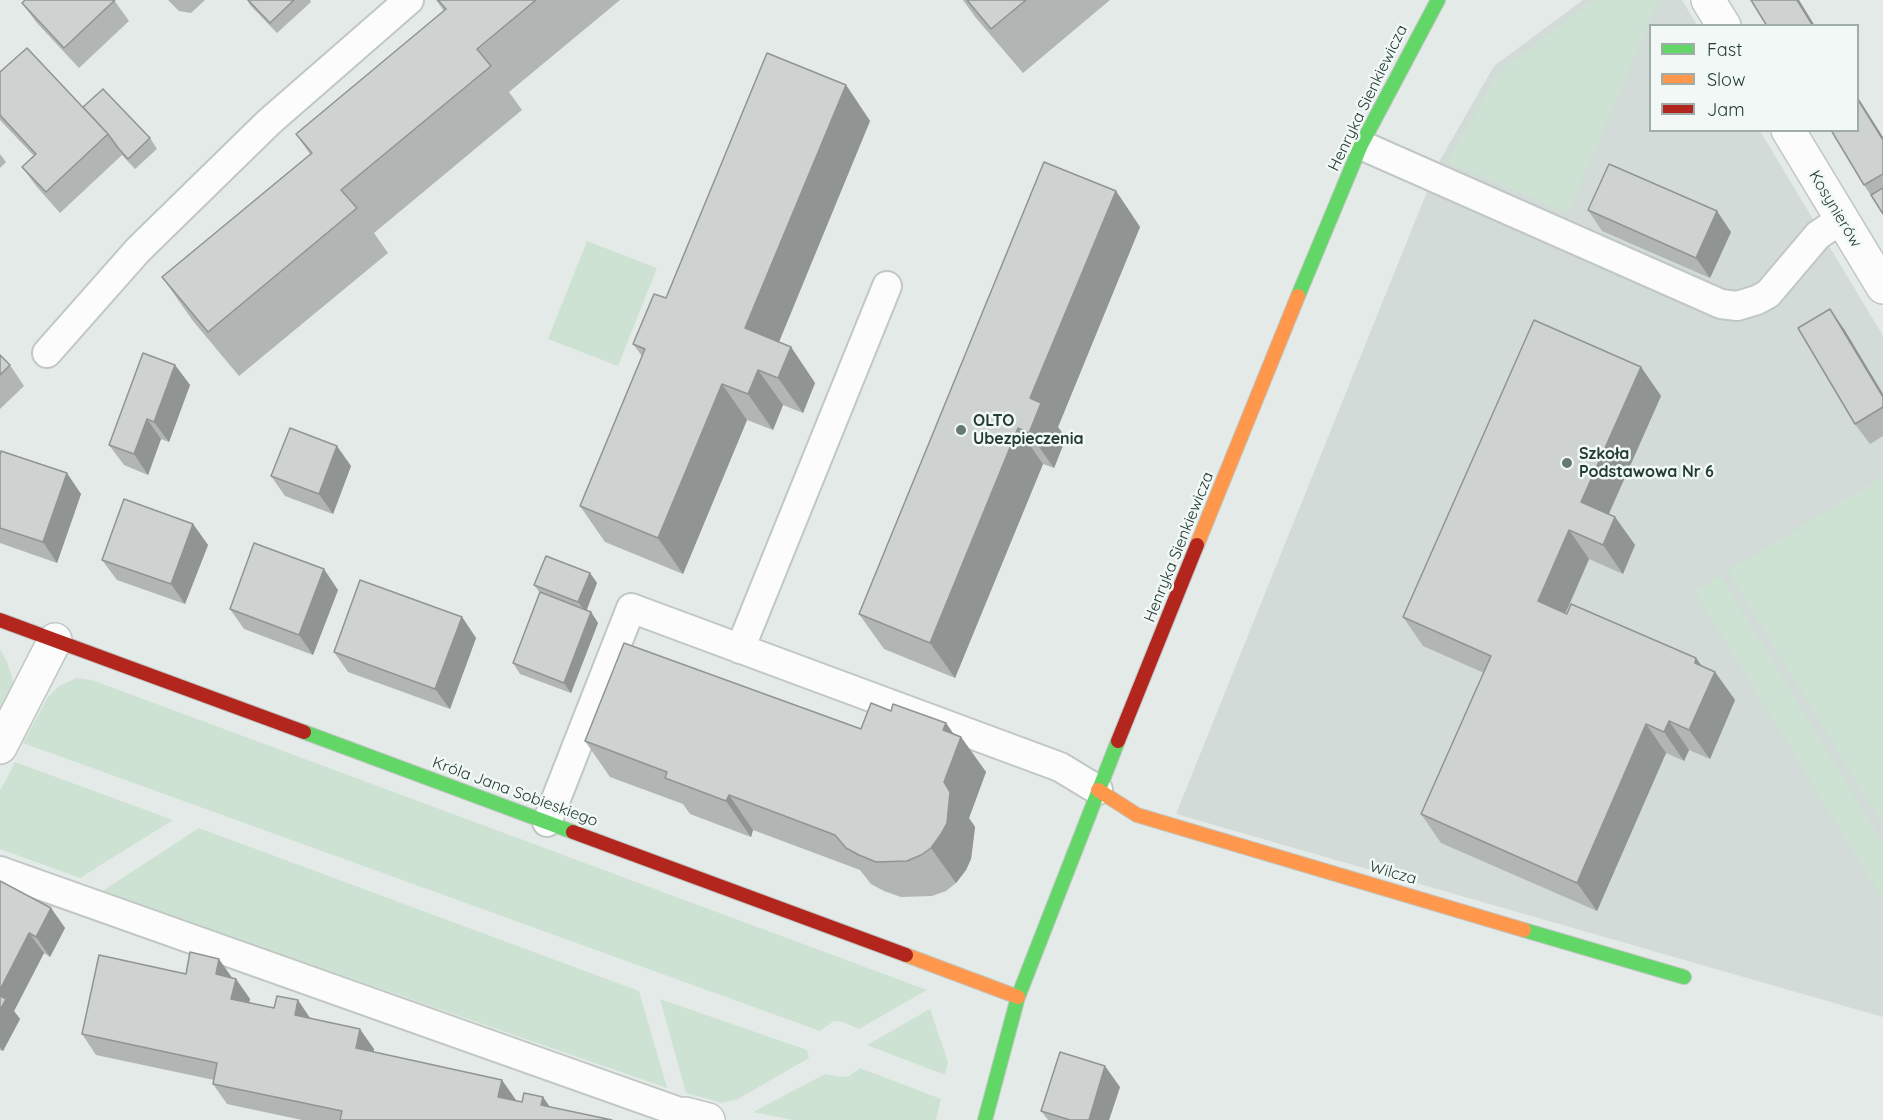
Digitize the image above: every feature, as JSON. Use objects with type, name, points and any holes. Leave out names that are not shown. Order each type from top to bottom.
[{"type":"street","name":"Henryka Sienkiewicza","points":[[985,1120],[1018,997],[1098,790],[1361,145],[1438,0]]},
{"type":"street","points":[[1708,0],[1723,24]]},
{"type":"street","name":"Kosynierów","points":[[1789,132],[1883,287]]},
{"type":"street","name":"Króla Jana Sobieskiego","points":[[0,620],[1018,997]]},
{"type":"street","points":[[0,747],[55,640]]},
{"type":"street","name":"Wilcza","points":[[1098,790],[1137,815],[1684,977]]},
{"type":"lane","points":[[47,354],[138,250],[253,138],[409,0]]},
{"type":"lane","points":[[1361,145],[1721,304],[1737,306],[1768,294],[1818,236],[1842,219]]},
{"type":"lane","points":[[740,649],[887,286]]},
{"type":"lane","points":[[547,822],[631,608],[1060,766],[1098,790]]},
{"type":"lane","points":[[0,871],[692,1118]]},
{"type":"shaded area","points":[[1583,0],[1682,0],[1696,24],[1649,24],[1649,132],[1761,132],[1883,336],[1883,1017],[1176,814],[1439,162],[1494,66]]},
{"type":"green space","points":[[1593,0],[1659,0],[1568,213],[1447,162],[1499,72]]},
{"type":"green space","points":[[587,241],[657,268],[618,366],[548,339]]},
{"type":"green space","points":[[1883,477],[1883,825],[1728,571]]},
{"type":"green space","points":[[1720,575],[1883,843],[1883,900],[1695,591]]},
{"type":"green space","points":[[0,649],[13,680],[11,697],[0,719]]},
{"type":"green space","points":[[76,678],[92,680],[927,990],[859,1029],[834,1021],[820,1031],[23,743],[48,697],[59,686]]},
{"type":"green space","points":[[15,762],[173,820],[80,878],[0,849],[0,791]]},
{"type":"green space","points":[[199,828],[639,991],[667,1088],[101,892]]},
{"type":"green space","points":[[660,999],[807,1050],[809,1058],[738,1099],[722,1103],[686,1093]]},
{"type":"green space","points":[[930,1009],[948,1062],[945,1075],[867,1045]]},
{"type":"green space","points":[[860,1068],[941,1099],[936,1120],[793,1120],[753,1112],[825,1074],[849,1076]]},
{"type":"building","points":[[25,0],[115,0],[64,48],[22,3]]},
{"type":"building","points":[[248,0],[294,0],[270,23]]},
{"type":"building","points":[[438,0],[536,0],[477,49],[491,66],[341,190],[357,208],[208,332],[162,277],[312,153],[296,134],[446,9]]},
{"type":"building","points":[[967,0],[1026,0],[991,29]]},
{"type":"building","points":[[1751,0],[1797,0],[1812,24],[1766,24]]},
{"type":"building","points":[[27,48],[108,134],[46,192],[22,167],[36,154],[0,115],[0,72]]},
{"type":"building","points":[[767,53],[846,85],[745,328],[791,347],[778,378],[758,370],[748,394],[722,384],[658,538],[580,506],[645,349],[633,344],[654,294],[666,298]]},
{"type":"building","points":[[103,89],[150,138],[128,159],[83,107]]},
{"type":"building","points":[[1859,101],[1883,140],[1883,174],[1864,185],[1832,132],[1859,132]]},
{"type":"building","points":[[1044,162],[1116,191],[1030,398],[1041,403],[1029,433],[1018,428],[930,643],[859,614]]},
{"type":"building","points":[[1609,164],[1717,211],[1696,258],[1588,210]]},
{"type":"building","points":[[1883,188],[1883,214],[1871,195]]},
{"type":"building","points":[[1830,309],[1883,397],[1883,407],[1855,424],[1798,328]]},
{"type":"building","points":[[1534,320],[1641,367],[1581,502],[1615,517],[1603,545],[1569,530],[1538,601],[1567,614],[1571,604],[1696,658],[1695,663],[1715,672],[1689,730],[1669,721],[1664,732],[1646,724],[1577,883],[1421,814],[1491,656],[1403,617]]},
{"type":"building","points":[[143,353],[175,365],[154,422],[147,419],[134,454],[109,445]]},
{"type":"building","points":[[0,355],[10,365],[0,375]]},
{"type":"building","points":[[290,428],[337,446],[319,494],[271,476]]},
{"type":"building","points":[[1,451],[67,473],[43,542],[0,528]]},
{"type":"building","points":[[124,499],[193,524],[171,584],[102,560]]},
{"type":"building","points":[[254,543],[324,569],[299,635],[230,609]]},
{"type":"building","points":[[546,556],[590,573],[578,602],[534,585]]},
{"type":"building","points":[[360,580],[462,617],[435,689],[334,652]]},
{"type":"building","points":[[540,592],[591,612],[564,683],[513,663]]},
{"type":"building","points":[[624,643],[861,729],[871,703],[891,711],[893,704],[946,723],[943,730],[961,737],[944,782],[950,792],[947,823],[941,834],[931,848],[921,855],[907,861],[876,862],[846,848],[835,835],[729,795],[726,801],[665,778],[667,772],[585,741]]},
{"type":"building","points":[[0,881],[51,908],[36,937],[29,933],[0,990]]},
{"type":"building","points":[[190,952],[219,959],[216,974],[236,979],[231,999],[274,1008],[277,996],[298,1000],[295,1015],[360,1029],[356,1048],[502,1080],[498,1097],[522,1102],[524,1093],[543,1097],[541,1105],[612,1120],[340,1120],[342,1111],[213,1084],[217,1063],[82,1034],[99,955],[186,974]]},
{"type":"building","points":[[0,996],[6,999],[0,1010]]},
{"type":"building","points":[[1060,1052],[1105,1066],[1089,1120],[1070,1120],[1041,1111]]},
{"type":"traffic: fast","points":[[1298,296],[1361,145],[1438,0]]},
{"type":"traffic: fast","points":[[304,732],[573,832]]},
{"type":"traffic: fast","points":[[985,1120],[1018,997],[1118,741]]},
{"type":"traffic: fast","points":[[1524,930],[1684,977]]},
{"type":"traffic: slow","points":[[1197,545],[1298,296]]},
{"type":"traffic: slow","points":[[1098,790],[1137,815],[1524,930]]},
{"type":"traffic: slow","points":[[906,955],[1018,997]]},
{"type":"traffic: jam","points":[[1118,741],[1197,545]]},
{"type":"traffic: jam","points":[[0,620],[304,732]]},
{"type":"traffic: jam","points":[[573,832],[906,955]]},
{"type":"place","name":"OLTO Ubezpieczenia","points":[[961,430]]},
{"type":"place","name":"Szkoła Podstawowa Nr 6","points":[[1567,463]]}]
